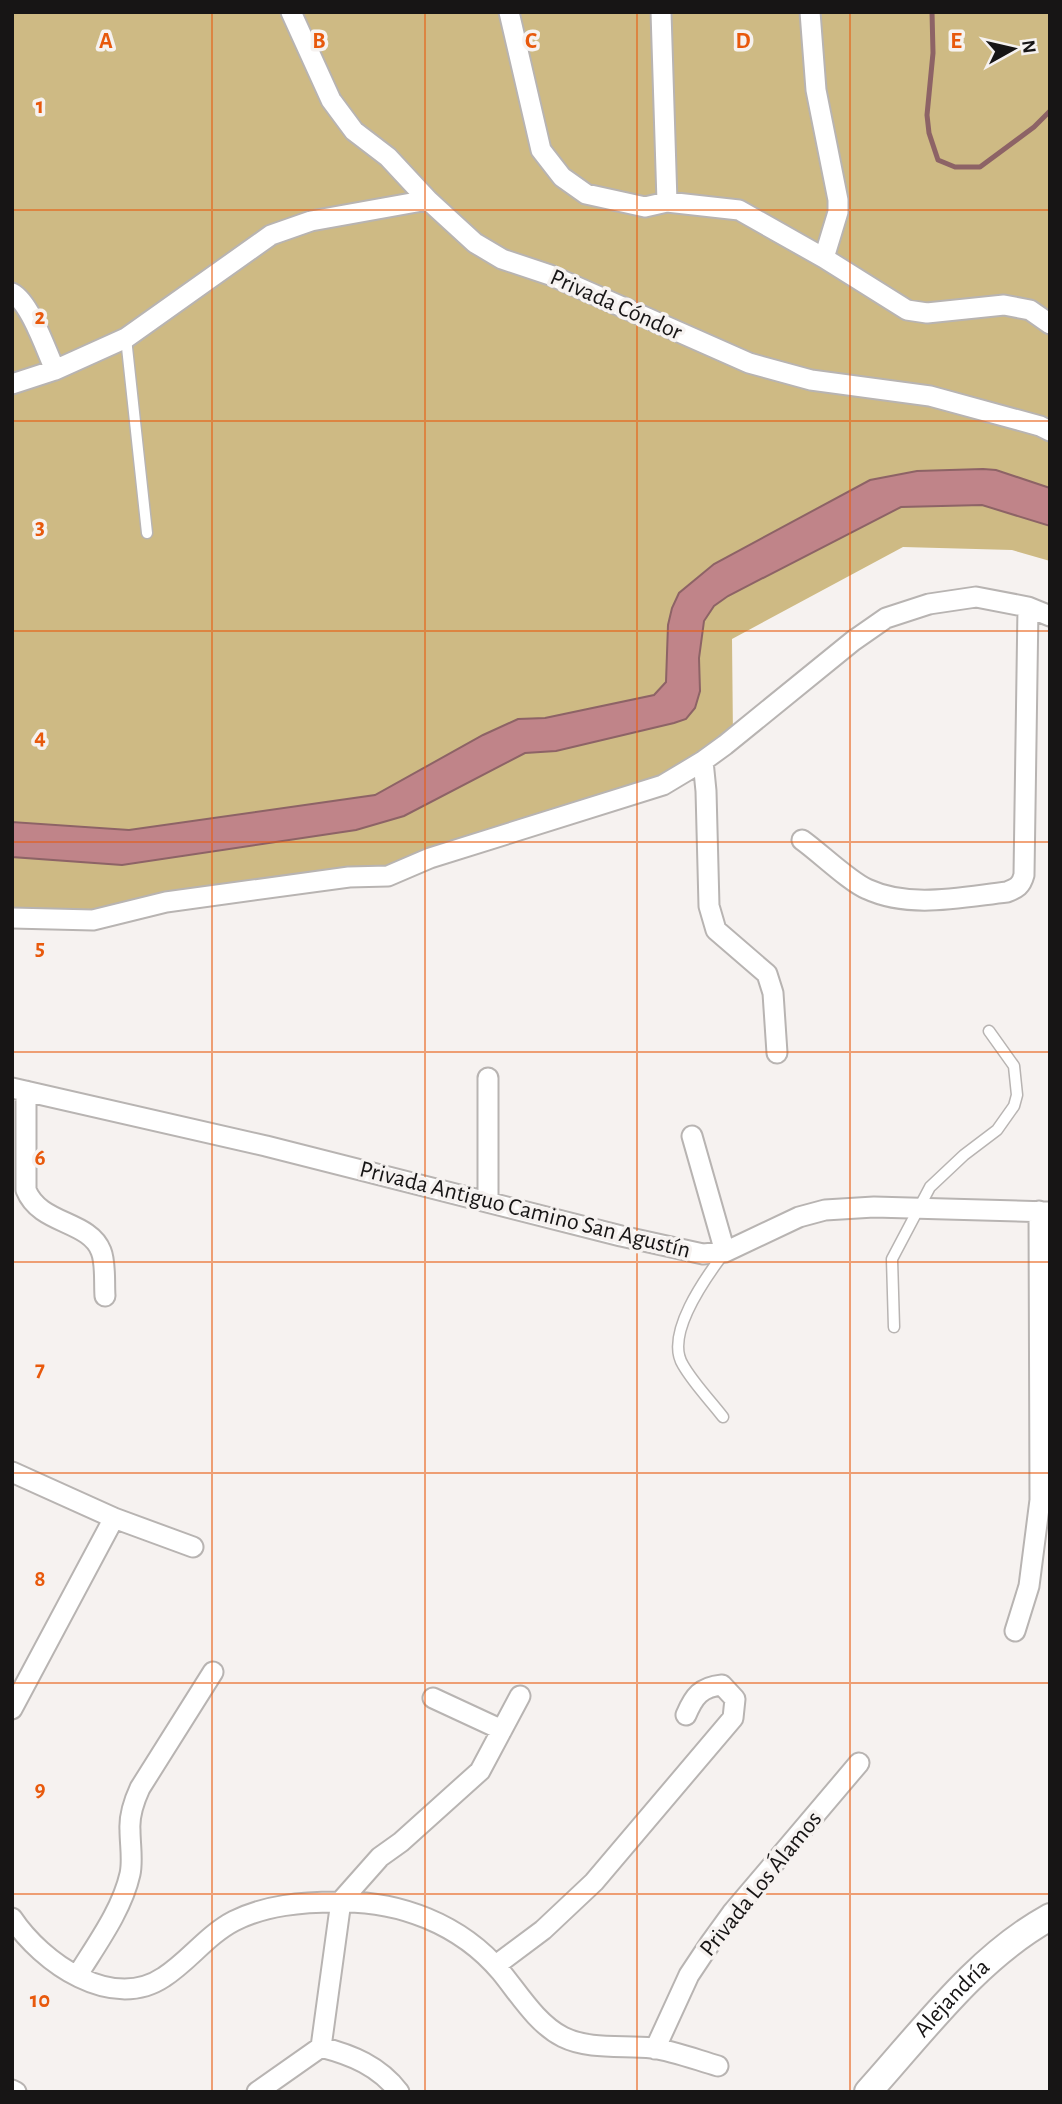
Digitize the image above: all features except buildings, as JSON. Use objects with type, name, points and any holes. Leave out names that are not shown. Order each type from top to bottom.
[{"type":"street","name":"Privada Cóndor","points":[[291,12],[331,100],[354,131],[388,157],[428,200],[475,243],[502,259],[550,275],[749,363],[811,380],[930,396],[1050,431]]},
{"type":"street","points":[[509,12],[541,150],[562,177],[586,194],[645,207],[667,202],[739,210],[824,258],[907,310],[927,313],[1004,305],[1030,310],[1050,324]]},
{"type":"street","points":[[661,12],[667,202]]},
{"type":"street","points":[[810,12],[816,90],[838,200],[838,212],[824,258]]},
{"type":"street","points":[[12,384],[55,370],[126,338],[271,235],[311,221],[428,200]]},
{"type":"street","points":[[12,293],[25,304],[55,370]]},
{"type":"street","points":[[12,918],[93,920],[166,902],[349,877],[388,876],[430,858],[663,785],[703,761],[853,641],[886,618],[929,604],[976,597],[1028,607],[1050,616]]},
{"type":"street","points":[[802,840],[866,889],[900,898],[937,900],[1007,892],[1021,884],[1024,875],[1028,607]]},
{"type":"street","points":[[703,761],[709,906],[716,930],[767,974],[774,993],[777,1053]]},
{"type":"street","points":[[488,1078],[488,1201]]},
{"type":"street","points":[[19,1090],[26,1189],[30,1200],[40,1210],[95,1242],[102,1252],[105,1296]]},
{"type":"street","name":"Privada Antiguo Camino San Agustín","points":[[19,1090],[266,1146],[621,1236],[703,1254],[725,1252],[799,1217],[825,1210],[874,1207],[1044,1212]]},
{"type":"street","points":[[692,1136],[725,1252]]},
{"type":"street","points":[[1015,1632],[1029,1586],[1040,1500],[1044,1212]]},
{"type":"street","points":[[12,1472],[114,1518],[193,1547]]},
{"type":"street","points":[[12,1709],[114,1518]]},
{"type":"street","points":[[77,1976],[111,1919],[127,1885],[131,1860],[130,1828],[137,1796],[213,1672]]},
{"type":"street","points":[[496,1965],[543,1930],[593,1882],[733,1717],[735,1699],[722,1685],[706,1687],[694,1698],[686,1715]]},
{"type":"street","points":[[257,2092],[321,2047],[341,1902],[380,1857],[401,1842],[480,1770],[520,1696]]},
{"type":"street","points":[[433,1698],[502,1730]]},
{"type":"street","name":"Privada Los Álamos","points":[[656,2049],[689,1975],[711,1942],[732,1913],[859,1763]]},
{"type":"street","points":[[12,1918],[30,1940],[77,1976],[114,1988],[130,1989],[149,1986],[166,1976],[209,1938],[232,1922],[255,1913],[284,1905],[380,1903],[411,1911],[466,1940],[496,1965],[538,2016],[563,2036],[578,2042],[656,2049],[718,2066]]},
{"type":"street","name":"Alejandría","points":[[868,2092],[980,1970],[1021,1933],[1049,1917]]},
{"type":"street","points":[[321,2047],[359,2058],[382,2074],[399,2092]]},
{"type":"lane","points":[[126,338],[147,533]]},
{"type":"lane","points":[[894,1327],[892,1259],[930,1187],[964,1155],[997,1130],[1014,1106],[1017,1096],[1014,1066],[989,1031]]},
{"type":"lane","points":[[723,1417],[681,1364],[677,1349],[679,1332],[704,1280],[725,1252]]},
{"type":"shaded area","points":[[12,12],[1050,12],[1050,561],[1012,550],[903,547],[732,639],[733,738],[703,761],[388,876],[93,920],[12,918]]},
{"type":"shaded area","points":[[996,470],[1050,488],[1050,526],[982,505],[901,507],[728,596],[714,606],[704,621],[699,658],[700,691],[695,708],[686,719],[556,751],[525,753],[404,816],[356,830],[122,865],[12,857],[12,822],[129,830],[375,795],[483,735],[518,719],[545,718],[654,695],[666,682],[668,625],[672,608],[679,593],[714,564],[870,480],[917,471]]},
{"type":"waterway","points":[[932,12],[933,53],[927,115],[929,133],[938,160],[955,167],[980,167],[1034,127],[1050,111]]}]
